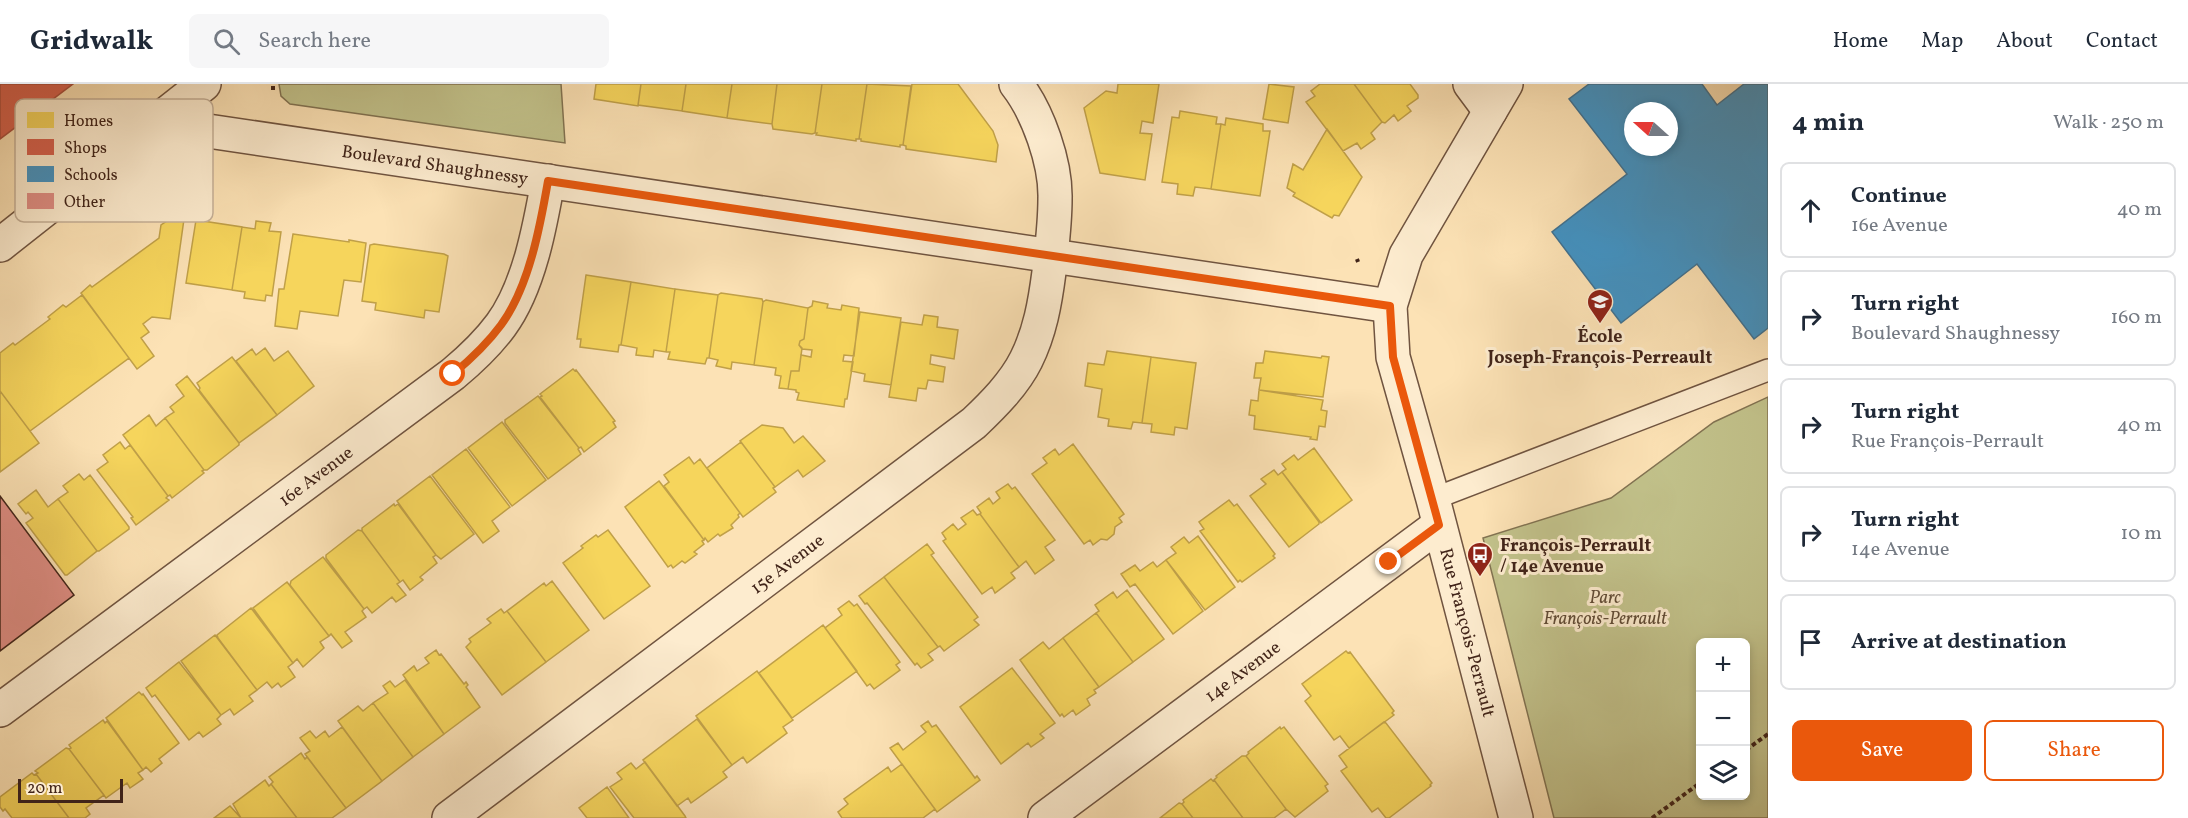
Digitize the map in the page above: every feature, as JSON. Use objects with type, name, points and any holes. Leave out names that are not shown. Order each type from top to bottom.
[{"type":"street","points":[[185,99],[204,84]]},
{"type":"street","name":"15e Avenue","points":[[449,818],[974,423],[993,405],[1026,362],[1038,333],[1051,256],[1056,197],[1051,162],[1040,128],[1016,84]]},
{"type":"street","points":[[1470,84],[1498,97]]},
{"type":"street","name":"Rue François-Perrault","points":[[1498,97],[1406,255],[1390,306],[1393,357],[1516,818]]},
{"type":"street","name":"Boulevard Shaughnessy","points":[[213,132],[1390,306]]},
{"type":"street","name":"16e Avenue","points":[[0,710],[443,381],[479,351],[503,323],[524,280],[538,236],[548,181]]},
{"type":"street","points":[[0,245],[29,222]]},
{"type":"street","name":"14e Avenue","points":[[1045,818],[1436,512]]},
{"type":"lane","points":[[1436,512],[1768,370]]},
{"type":"path","points":[[1750,747],[1768,734]]},
{"type":"path","points":[[1653,818],[1696,787]]},
{"type":"green space","points":[[279,84],[561,84],[565,143],[290,104],[281,96]]},
{"type":"green space","name":"Parc François-Perrault","points":[[1768,397],[1768,818],[1554,818],[1483,538],[1611,498],[1714,422]]},
{"type":"building: Homes","points":[[596,84],[641,84],[638,106],[594,99]]},
{"type":"building: Homes","points":[[641,84],[686,84],[682,111],[638,105]]},
{"type":"building: Homes","points":[[686,84],[732,84],[727,118],[682,111]]},
{"type":"building: Homes","points":[[732,84],[777,84],[772,124],[727,118]]},
{"type":"building: Homes","points":[[777,84],[822,84],[815,133],[773,129]]},
{"type":"building: Homes","points":[[822,84],[867,84],[859,139],[856,141],[816,135]]},
{"type":"building: Homes","points":[[867,84],[911,86],[903,145],[900,147],[859,139]]},
{"type":"building: Homes","points":[[912,84],[958,84],[993,131],[998,145],[996,162],[906,149],[903,145]]},
{"type":"building: Homes","points":[[1118,84],[1159,84],[1153,123],[1142,121],[1140,133],[1152,134],[1145,180],[1100,173],[1084,108],[1106,91],[1117,93]]},
{"type":"building: Homes","points":[[1269,84],[1294,87],[1288,123],[1263,119]]},
{"type":"building: Homes","points":[[1320,84],[1354,84],[1382,122],[1371,133],[1375,139],[1361,149],[1357,143],[1343,151],[1306,102],[1315,96],[1311,91]]},
{"type":"building: Homes","points":[[1354,84],[1410,84],[1418,98],[1407,106],[1411,111],[1398,121],[1394,115],[1385,123]]},
{"type":"building: Homes","points":[[1180,111],[1217,117],[1216,124],[1221,124],[1211,189],[1195,187],[1193,196],[1177,194],[1178,184],[1162,182],[1172,117],[1179,118]]},
{"type":"building: Homes","points":[[1226,118],[1263,124],[1263,131],[1270,131],[1260,196],[1211,189],[1221,124],[1225,125]]},
{"type":"building: Homes","points":[[1327,129],[1362,177],[1339,216],[1334,215],[1332,218],[1293,196],[1295,193],[1287,188],[1293,164],[1303,170]]},
{"type":"building: Homes","points":[[256,221],[271,223],[269,231],[281,232],[272,296],[266,295],[265,301],[244,298],[245,292],[232,290],[242,227],[255,229]]},
{"type":"building: Homes","points":[[166,222],[184,222],[170,319],[152,317],[143,324],[149,332],[141,338],[154,356],[137,369],[81,293],[159,238],[161,225]]},
{"type":"building: Homes","points":[[196,222],[242,227],[232,290],[186,283]]},
{"type":"building: Homes","points":[[293,234],[366,243],[361,282],[344,280],[338,316],[300,311],[297,329],[275,326],[279,289],[284,289]]},
{"type":"building: Homes","points":[[370,245],[448,256],[439,312],[425,310],[424,318],[375,310],[376,303],[362,301]]},
{"type":"building: Homes","points":[[586,275],[631,282],[618,352],[580,347],[581,339],[577,339]]},
{"type":"building: Homes","points":[[631,282],[675,289],[666,352],[654,350],[653,357],[636,355],[637,348],[621,345]]},
{"type":"building: Homes","points":[[675,289],[718,295],[709,358],[705,364],[668,359],[670,352],[666,352]]},
{"type":"building: Homes","points":[[721,293],[762,299],[754,365],[732,362],[731,369],[716,366],[718,360],[709,358],[718,295]]},
{"type":"building: Homes","points":[[82,295],[129,358],[30,431],[0,391],[0,353],[13,343],[15,345],[50,319],[48,317],[63,305],[66,307]]},
{"type":"building: Homes","points":[[766,300],[808,308],[804,339],[799,345],[802,348],[799,371],[791,371],[788,389],[779,388],[781,376],[775,375],[776,368],[754,365],[763,302]]},
{"type":"building: Homes","points":[[813,301],[828,304],[827,308],[841,310],[842,305],[859,308],[854,356],[844,355],[843,361],[853,362],[844,407],[797,400],[799,393],[788,389],[791,371],[799,371],[801,355],[811,357],[812,350],[802,349],[799,345],[804,339],[808,308],[812,306]]},
{"type":"building: Homes","points":[[860,312],[901,318],[891,385],[864,381],[865,374],[851,371]]},
{"type":"building: Homes","points":[[924,315],[938,317],[937,327],[958,330],[954,359],[931,355],[930,364],[945,367],[943,382],[928,380],[926,389],[918,388],[916,401],[889,397],[901,322],[922,325]]},
{"type":"building: Homes","points":[[265,348],[274,361],[288,351],[314,386],[277,415],[236,361],[252,349],[256,355]]},
{"type":"building: Homes","points":[[1107,351],[1151,357],[1142,423],[1133,422],[1131,429],[1108,426],[1109,419],[1098,417],[1102,389],[1085,386],[1088,363],[1104,365]]},
{"type":"building: Homes","points":[[1265,351],[1329,357],[1323,397],[1259,390],[1261,378],[1254,378],[1256,363],[1263,363]]},
{"type":"building: Homes","points":[[232,357],[277,415],[239,443],[199,390],[197,383]]},
{"type":"building: Homes","points":[[1151,357],[1196,363],[1187,429],[1175,427],[1174,435],[1151,432],[1152,424],[1142,423]]},
{"type":"building: Homes","points":[[573,369],[615,421],[613,422],[616,427],[584,452],[540,397],[542,396],[540,394]]},
{"type":"building: Homes","points":[[187,376],[239,443],[207,470],[204,470],[165,418],[174,412],[170,407],[184,396],[176,385]]},
{"type":"building: Homes","points":[[1259,390],[1323,400],[1321,410],[1327,411],[1325,427],[1319,426],[1317,440],[1310,439],[1311,437],[1254,429],[1255,416],[1249,415],[1251,400],[1258,401]]},
{"type":"building: Homes","points":[[0,391],[39,443],[0,472]]},
{"type":"building: Homes","points":[[538,396],[579,448],[581,454],[548,479],[505,423],[505,420]]},
{"type":"building: Homes","points":[[149,415],[156,426],[165,418],[204,470],[202,471],[204,473],[172,498],[168,496],[123,435]]},
{"type":"building: Homes","points":[[502,422],[546,480],[512,506],[468,448]]},
{"type":"building: Homes","points":[[762,425],[783,428],[794,443],[803,436],[825,461],[803,477],[798,470],[775,487],[740,441]]},
{"type":"building: Homes","points":[[120,442],[125,449],[130,445],[169,500],[136,525],[131,518],[133,517],[97,470],[108,462],[103,455]]},
{"type":"building: Homes","points":[[741,442],[775,487],[773,488],[776,492],[743,517],[707,468]]},
{"type":"building: Homes","points":[[1073,444],[1124,514],[1119,518],[1122,522],[1115,527],[1114,534],[1107,540],[1101,539],[1093,545],[1090,540],[1084,544],[1032,474],[1047,463],[1043,458],[1055,449],[1059,455]]},
{"type":"building: Homes","points":[[1314,448],[1352,500],[1321,523],[1282,472],[1286,469],[1282,464],[1294,455],[1298,460]]},
{"type":"building: Homes","points":[[466,449],[510,507],[492,521],[499,531],[483,543],[432,475]]},
{"type":"building: Homes","points":[[689,457],[694,464],[700,459],[740,513],[731,525],[733,528],[720,536],[718,534],[708,542],[705,538],[704,540],[664,486],[669,482],[664,475]]},
{"type":"building: Homes","points":[[1274,470],[1278,475],[1282,472],[1319,522],[1289,547],[1250,496],[1266,484],[1261,479]]},
{"type":"building: Homes","points":[[79,474],[84,480],[90,475],[129,527],[99,551],[58,499],[68,492],[63,486]]},
{"type":"building: Homes","points":[[430,476],[474,534],[441,559],[397,501]]},
{"type":"building: Homes","points":[[659,481],[704,540],[702,541],[704,544],[694,552],[697,554],[673,568],[671,565],[668,567],[625,507]]},
{"type":"building: Homes","points":[[1008,484],[1012,489],[1015,487],[1055,540],[1045,547],[1054,560],[1035,574],[1026,561],[1019,567],[977,507],[989,498],[993,504],[1000,498],[996,492]]},
{"type":"building: Homes","points":[[36,490],[48,507],[58,499],[97,551],[67,575],[26,523],[33,518],[28,512],[26,514],[18,504]]},
{"type":"building: Homes","points":[[1229,500],[1234,506],[1237,504],[1275,554],[1273,556],[1275,558],[1242,582],[1240,580],[1238,582],[1200,531],[1204,529],[1199,522]]},
{"type":"building: Homes","points":[[394,504],[395,506],[398,504],[436,555],[433,557],[437,563],[420,577],[423,580],[410,590],[403,580],[400,582],[362,531],[362,528]]},
{"type":"building: Homes","points":[[973,510],[977,515],[980,514],[1019,567],[1011,573],[1015,578],[995,593],[992,587],[982,594],[943,541],[946,539],[942,533],[953,524],[958,530],[966,524],[961,518]]},
{"type":"building: Homes","points":[[358,530],[362,531],[400,582],[397,584],[406,595],[396,602],[392,597],[372,613],[367,607],[364,609],[326,558],[326,555]]},
{"type":"building: Homes","points":[[608,530],[650,586],[604,619],[563,563],[596,535],[598,537]]},
{"type":"building: Homes","points":[[1198,536],[1235,587],[1205,610],[1166,560],[1176,553],[1171,547],[1184,537],[1189,543]]},
{"type":"building: Homes","points":[[927,544],[934,553],[931,555],[978,617],[974,620],[979,625],[944,651],[940,646],[938,647],[884,577]]},
{"type":"building: Homes","points":[[323,557],[364,609],[362,611],[366,617],[345,632],[352,641],[342,648],[331,634],[329,636],[290,585],[291,581]]},
{"type":"building: Homes","points":[[1166,560],[1203,611],[1173,634],[1135,584],[1130,587],[1121,574],[1135,565],[1140,571],[1153,562],[1157,567]]},
{"type":"building: Homes","points":[[884,577],[938,647],[928,654],[933,660],[921,668],[917,663],[915,665],[867,603],[865,604],[859,596]]},
{"type":"building: Homes","points":[[552,581],[589,630],[546,662],[507,611],[544,583],[546,586]]},
{"type":"building: Homes","points":[[287,582],[329,636],[320,642],[324,648],[303,667],[297,659],[293,663],[253,608]]},
{"type":"building: Homes","points":[[1127,590],[1164,639],[1133,662],[1096,613],[1099,611],[1095,605],[1113,592],[1117,598]]},
{"type":"building: Homes","points":[[849,601],[854,606],[857,604],[900,662],[896,665],[900,670],[874,689],[870,684],[867,686],[825,628],[842,615],[838,609]]},
{"type":"building: Homes","points":[[251,608],[293,663],[288,667],[295,677],[281,687],[278,683],[272,688],[267,682],[257,690],[218,638],[217,635]]},
{"type":"building: Homes","points":[[501,609],[504,613],[507,611],[546,662],[502,695],[466,647],[471,642],[469,639],[491,623],[487,619]]},
{"type":"building: Homes","points":[[1096,613],[1133,662],[1099,687],[1063,638]]},
{"type":"building: Homes","points":[[823,625],[857,671],[792,718],[759,673]]},
{"type":"building: Homes","points":[[215,635],[257,690],[249,696],[253,701],[234,715],[230,709],[221,715],[181,661]]},
{"type":"building: Homes","points":[[1063,638],[1099,687],[1094,690],[1096,693],[1087,699],[1090,705],[1076,715],[1073,710],[1064,717],[1062,714],[1060,716],[1020,660],[1043,642],[1049,649]]},
{"type":"building: Homes","points":[[436,650],[464,684],[466,682],[468,685],[466,687],[480,707],[444,734],[403,675],[414,666],[417,671],[429,663],[425,658]]},
{"type":"building: Homes","points":[[1346,651],[1350,652],[1394,711],[1392,713],[1394,715],[1349,748],[1340,736],[1334,740],[1305,701],[1311,696],[1302,684]]},
{"type":"building: Homes","points":[[179,662],[221,715],[217,719],[221,724],[203,737],[199,732],[189,740],[155,695],[152,697],[146,688]]},
{"type":"building: Homes","points":[[1012,668],[1055,723],[1040,734],[1044,738],[1031,747],[1028,743],[1001,764],[960,707]]},
{"type":"building: Homes","points":[[757,671],[793,720],[783,727],[787,733],[747,763],[743,757],[732,765],[696,716]]},
{"type":"building: Homes","points":[[405,680],[444,734],[413,757],[373,703],[388,693],[383,686],[390,681],[395,687]]},
{"type":"building: Homes","points":[[139,692],[143,694],[179,743],[159,759],[162,763],[151,772],[146,767],[143,770],[106,718]]},
{"type":"building: Homes","points":[[373,703],[413,757],[382,781],[338,721],[358,706],[363,711]]},
{"type":"building: Homes","points":[[697,719],[732,765],[723,772],[727,777],[691,803],[688,798],[677,806],[643,760]]},
{"type":"building: Homes","points":[[103,720],[105,723],[107,721],[143,770],[138,773],[143,779],[130,788],[127,783],[106,798],[69,749],[71,748],[69,745]]},
{"type":"building: Homes","points":[[928,721],[932,727],[936,725],[975,778],[977,776],[980,780],[937,812],[890,748],[898,743],[903,750],[926,732],[921,726]]},
{"type":"building: Homes","points":[[1384,722],[1432,783],[1389,818],[1386,818],[1378,808],[1372,812],[1341,771],[1347,767],[1339,756]]},
{"type":"building: Homes","points":[[342,727],[382,781],[346,808],[305,754],[310,751],[300,738],[310,731],[316,738],[325,731],[329,737]]},
{"type":"building: Homes","points":[[1280,727],[1281,729],[1284,727],[1328,784],[1325,786],[1328,791],[1295,817],[1286,809],[1246,756]]},
{"type":"building: Homes","points":[[66,748],[104,795],[86,808],[90,814],[85,818],[69,818],[35,771]]},
{"type":"building: Homes","points":[[301,753],[305,759],[307,757],[346,808],[332,818],[297,818],[271,784],[273,782],[269,777]]},
{"type":"building: Homes","points":[[1242,756],[1246,756],[1286,809],[1274,818],[1243,818],[1214,780]]},
{"type":"building: Homes","points":[[645,762],[686,818],[634,818],[610,787],[622,779],[617,773],[631,763],[636,769]]},
{"type":"building: Homes","points":[[902,764],[935,809],[923,818],[842,818],[838,812],[848,804],[844,799],[888,767],[891,772]]},
{"type":"building: Homes","points":[[32,773],[36,774],[69,818],[12,818],[5,809],[3,811],[0,807],[0,797]]},
{"type":"building: Homes","points":[[1211,779],[1243,818],[1193,818],[1182,804],[1183,800]]},
{"type":"building: Homes","points":[[265,780],[269,786],[271,784],[297,818],[241,818],[233,804]]},
{"type":"building: Homes","points":[[607,787],[629,818],[587,818],[579,808]]},
{"type":"building: Homes","points":[[1179,803],[1193,818],[1160,818]]},
{"type":"building: Homes","points":[[230,806],[241,818],[214,818]]},
{"type":"building: Shops","points":[[0,84],[73,84],[53,99],[15,99],[15,128],[0,139]]},
{"type":"building: Schools","points":[[1589,84],[1702,84],[1717,105],[1744,84],[1768,84],[1768,328],[1754,339],[1697,264],[1621,323],[1552,232],[1627,174],[1569,99]]},
{"type":"building: Other","points":[[0,496],[74,595],[0,651]]},
{"type":"place","name":"École Joseph-François-Perreault","points":[[1600,325]]},
{"type":"place","name":"François-Perrault / 14e Avenue","points":[[1480,578]]},
{"type":"route","points":[[453,374],[479,351],[503,323],[524,280],[538,236],[548,181],[1390,306],[1393,357],[1439,525],[1389,562]]}]
